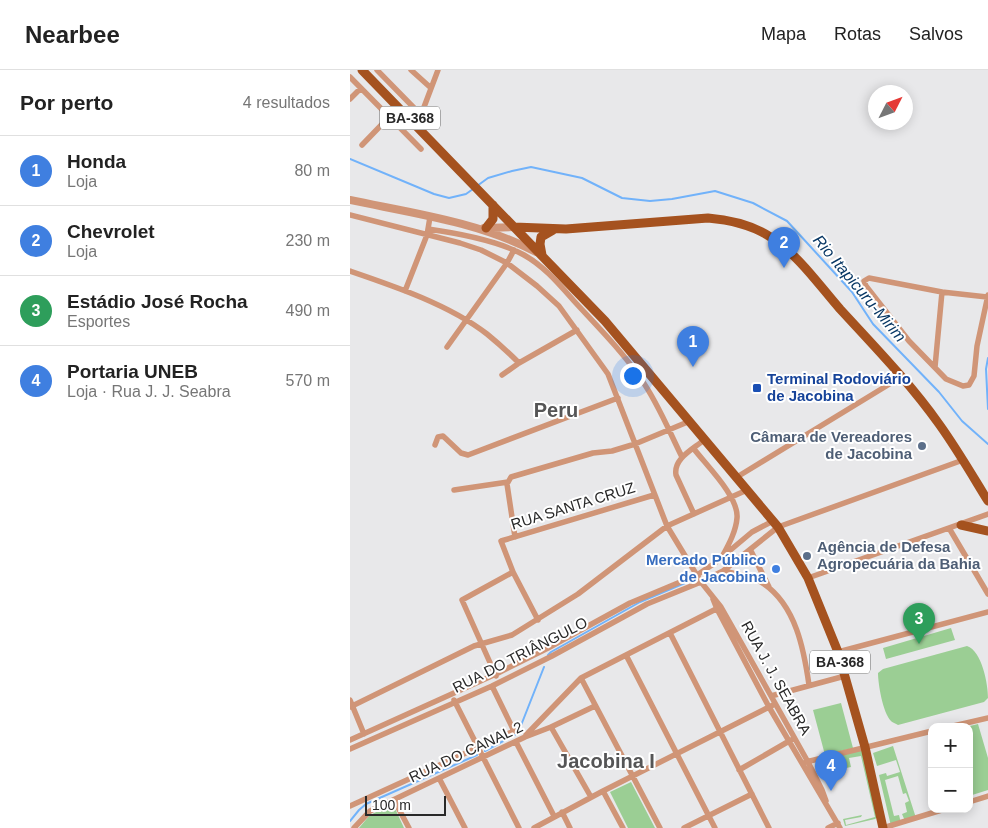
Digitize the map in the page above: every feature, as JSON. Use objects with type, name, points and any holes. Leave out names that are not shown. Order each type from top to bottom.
[{"type":"main road","name":"BA-368","points":[[362,70],[514,227]]},
{"type":"main road","points":[[482,228],[493,219],[490,202]]},
{"type":"main road","points":[[514,227],[556,229],[708,218],[724,219],[748,225],[771,237],[785,247],[901,378],[939,424],[988,501]]},
{"type":"main road","points":[[514,227],[542,255]]},
{"type":"main road","points":[[542,255],[541,238],[544,234],[556,229]]},
{"type":"main road","name":"BA-368","points":[[542,255],[547,266],[601,324],[628,347],[775,524],[808,578],[838,652],[865,747]]},
{"type":"main road","points":[[961,525],[988,531]]},
{"type":"main road","points":[[865,747],[883,828]]},
{"type":"street","points":[[377,70],[421,115]]},
{"type":"street","points":[[411,70],[431,88]]},
{"type":"street","points":[[418,126],[438,70]]},
{"type":"street","points":[[350,77],[421,149]]},
{"type":"street","points":[[350,99],[360,88]]},
{"type":"street","points":[[362,145],[389,117]]},
{"type":"street","points":[[350,200],[482,228],[542,255]]},
{"type":"street","points":[[350,215],[427,232],[452,232],[514,250],[547,266]]},
{"type":"street","points":[[405,291],[427,232],[430,217]]},
{"type":"street","points":[[482,228],[514,227]]},
{"type":"street","name":"RUA J. J. SEABRA","points":[[427,232],[471,246],[508,263],[549,296],[577,330],[605,370],[618,398],[667,526],[719,608],[771,696],[795,738],[805,763],[839,826]]},
{"type":"street","points":[[447,347],[508,263],[514,250]]},
{"type":"street","points":[[350,271],[429,301],[467,321],[486,333],[519,363]]},
{"type":"street","points":[[870,278],[942,292],[988,296],[977,346],[974,376],[971,383],[963,386],[950,382],[935,367],[904,334],[864,281],[870,278]]},
{"type":"street","points":[[935,367],[942,292]]},
{"type":"street","points":[[601,324],[641,379],[682,457]]},
{"type":"street","points":[[502,375],[519,363],[577,330]]},
{"type":"street","points":[[641,379],[650,373]]},
{"type":"street","points":[[737,477],[901,378]]},
{"type":"street","points":[[435,445],[438,437],[443,436],[461,453],[468,456],[618,398]]},
{"type":"street","points":[[454,490],[510,479],[593,453],[612,451],[669,431],[690,421]]},
{"type":"street","points":[[694,514],[676,476],[675,469],[682,457],[706,440]]},
{"type":"street","points":[[694,449],[731,496],[737,511],[731,540],[723,557]]},
{"type":"street","points":[[775,524],[963,460]]},
{"type":"street","points":[[510,479],[515,537]]},
{"type":"street","points":[[364,734],[351,704],[481,643],[505,638],[538,620],[578,594],[667,526],[747,490]]},
{"type":"street","name":"RUA SANTA CRUZ","points":[[513,572],[500,541],[654,495]]},
{"type":"street","points":[[808,578],[988,514]]},
{"type":"street","name":"RUA DO TRIÂNGULO","points":[[350,749],[492,686],[552,656],[640,607],[723,571],[751,551],[775,524]]},
{"type":"street","name":"RUA DO TRIÂNGULO","points":[[350,740],[496,674],[630,603],[697,575],[723,557],[752,532],[775,524]]},
{"type":"street","points":[[949,528],[988,594]]},
{"type":"street","points":[[751,551],[770,589]]},
{"type":"street","points":[[723,571],[756,579],[770,589],[785,606],[804,650],[809,686]]},
{"type":"street","points":[[499,682],[462,600],[513,572],[538,620]]},
{"type":"street","points":[[525,737],[581,678],[719,608]]},
{"type":"street","points":[[838,652],[988,612]]},
{"type":"street","points":[[670,633],[769,828]]},
{"type":"street","name":"RUA J. J. SEABRA","points":[[736,639],[769,707],[789,742],[805,763]]},
{"type":"street","points":[[626,655],[715,828]]},
{"type":"street","points":[[771,696],[845,676]]},
{"type":"street","points":[[581,678],[660,828]]},
{"type":"street","name":"RUA DO CANAL 2","points":[[350,806],[514,731],[492,686]]},
{"type":"street","points":[[452,694],[519,828]]},
{"type":"street","points":[[534,828],[554,816],[775,704]]},
{"type":"street","name":"RUA DO CANAL 2","points":[[354,828],[370,811],[525,737],[595,706]]},
{"type":"street","points":[[966,723],[988,718]]},
{"type":"street","points":[[551,727],[591,797]]},
{"type":"street","points":[[805,763],[928,731]]},
{"type":"street","points":[[739,770],[795,738]]},
{"type":"street","points":[[516,742],[554,816]]},
{"type":"street","points":[[439,778],[465,828]]},
{"type":"street","points":[[604,791],[623,828]]},
{"type":"street","points":[[684,828],[752,794]]},
{"type":"street","points":[[973,801],[988,796]]},
{"type":"street","points":[[394,800],[409,828]]},
{"type":"street","points":[[562,812],[570,828]]},
{"type":"street","points":[[883,828],[933,813]]},
{"type":"street","points":[[828,828],[839,826]]},
{"type":"green space","points":[[951,628],[955,640],[886,659],[883,648]]},
{"type":"green space","points":[[967,646],[977,654],[983,669],[988,698],[984,702],[898,725],[891,721],[883,705],[878,673],[883,669]]},
{"type":"green space","points":[[841,703],[853,748],[825,755],[813,710]]},
{"type":"green space","points":[[978,724],[988,758],[988,790],[973,795],[973,768],[973,725]]},
{"type":"green space","points":[[893,746],[916,818],[905,821],[902,814],[907,812],[905,803],[909,801],[906,793],[903,794],[898,776],[885,780],[894,816],[899,815],[901,823],[891,826],[879,775],[886,773],[887,776],[900,772],[896,760],[877,766],[873,753]]},
{"type":"green space","points":[[862,748],[878,817],[845,826],[843,819],[862,815],[861,817],[845,820],[846,825],[875,817],[861,756],[849,758],[851,767],[841,769],[842,773],[833,775],[829,756]]},
{"type":"green space","points":[[631,782],[655,828],[628,828],[610,792]]},
{"type":"green space","points":[[393,804],[404,828],[359,828],[370,815]]},
{"type":"waterway","name":"Rio Itapicuru-Mirim","points":[[350,159],[434,194],[449,198],[466,194],[473,189]]},
{"type":"waterway","name":"Rio Itapicuru-Mirim","points":[[477,186],[488,178],[531,167],[582,178],[622,198],[650,201],[715,191],[753,203],[787,221],[852,292],[873,324],[939,392],[962,421],[988,444]]},
{"type":"waterway","points":[[988,358],[986,369],[988,409]]},
{"type":"waterway","points":[[548,655],[640,602],[685,583]]},
{"type":"waterway","points":[[485,751],[518,733],[544,667]]},
{"type":"waterway","points":[[350,821],[366,804],[477,755]]},
{"type":"place","name":"Chevrolet","points":[[784,268]]},
{"type":"place","name":"Honda","points":[[693,367]]},
{"type":"place","name":"Terminal Rodoviário de Jacobina","points":[[757,388]]},
{"type":"place","name":"Câmara de Vereadores de Jacobina","points":[[922,446]]},
{"type":"place","name":"Agência de Defesa Agropecuária da Bahia","points":[[807,556]]},
{"type":"place","name":"Mercado Público de Jacobina","points":[[776,569]]},
{"type":"place","name":"Estádio José Rocha","points":[[919,644]]},
{"type":"place","name":"Portaria UNEB","points":[[831,791]]},
{"type":"district","name":"Peru","points":[[556,410]]},
{"type":"district","name":"Jacobina I","points":[[606,761]]}]
